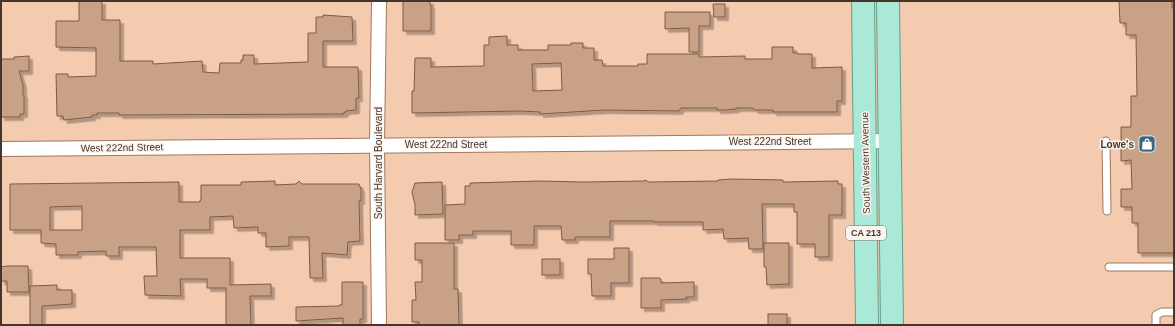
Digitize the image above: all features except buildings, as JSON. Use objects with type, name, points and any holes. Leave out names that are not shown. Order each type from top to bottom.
[{"type":"main road","name":"South Western Avenue","points":[[863,1],[867,325]]},
{"type":"main road","name":"CA 213","points":[[888,1],[892,325]]},
{"type":"street","name":"South Harvard Boulevard","points":[[379,1],[377,144],[379,325]]},
{"type":"street","name":"West 222nd Street","points":[[1,149],[890,140]]},
{"type":"lane","points":[[1106,140],[1108,211]]},
{"type":"lane","points":[[1109,267],[1174,267]]},
{"type":"lane","points":[[1156,325],[1156,316],[1162,312],[1174,312]]},
{"type":"place","name":"Lowe's","points":[[1147,144]]}]
